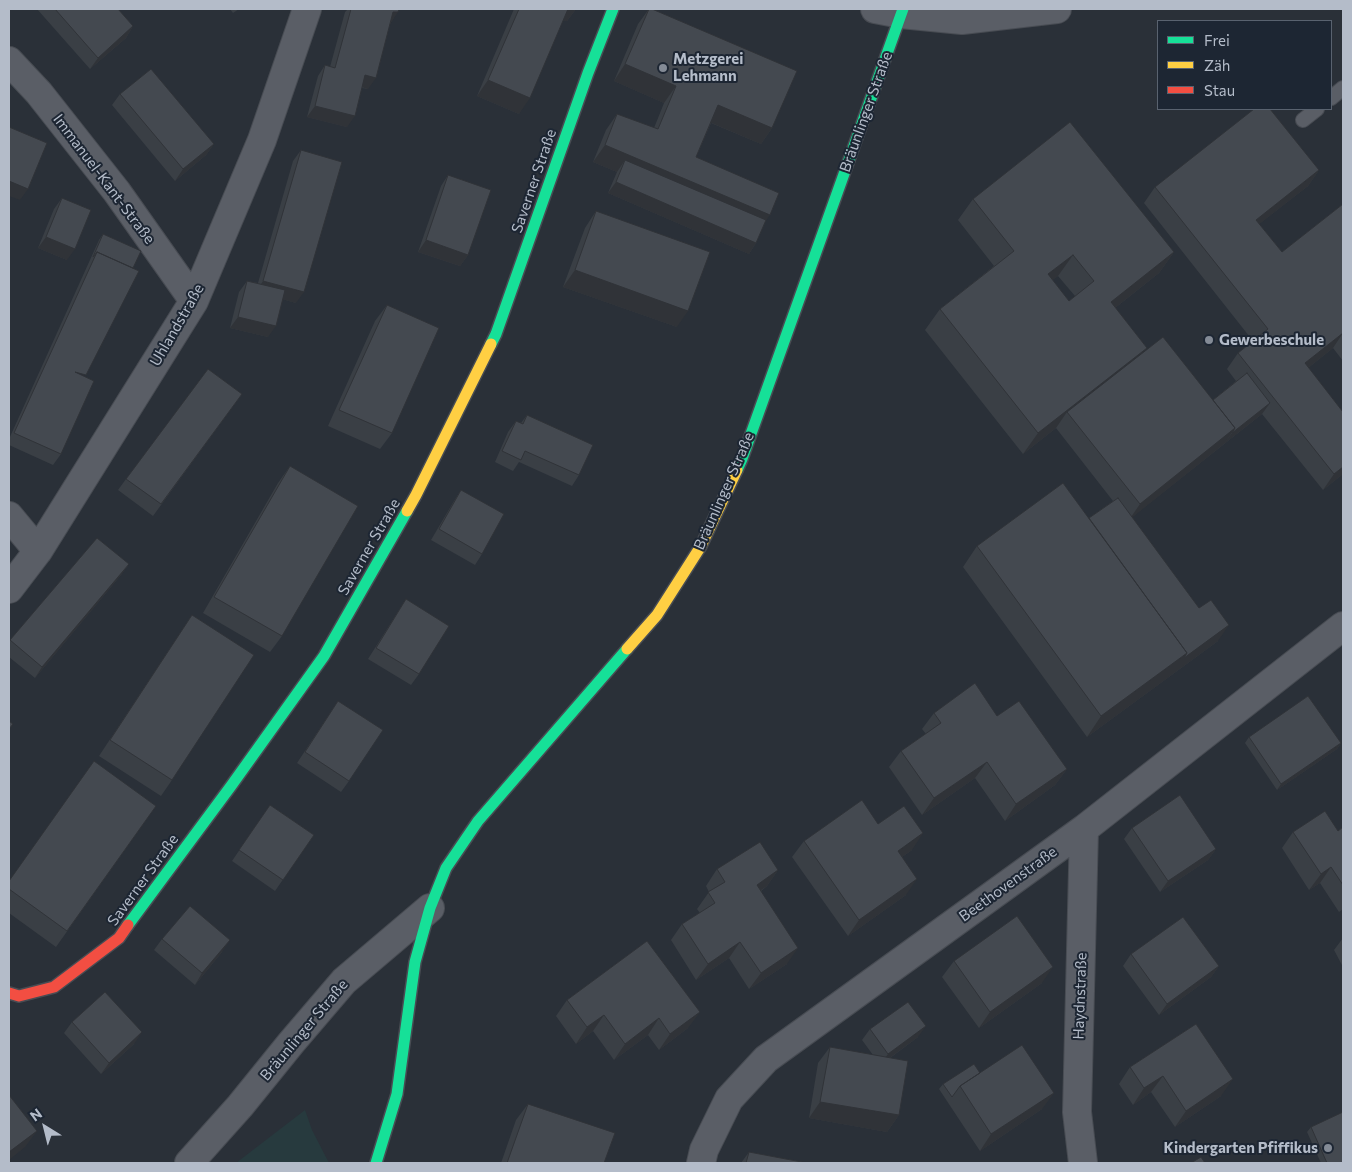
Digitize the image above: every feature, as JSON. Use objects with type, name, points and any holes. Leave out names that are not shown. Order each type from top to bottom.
[{"type":"main road","name":"Saverner Straße","points":[[9,993],[19,996],[54,988],[119,938],[324,656],[416,495],[496,334],[588,73],[613,9]]},
{"type":"main road","name":"Bräunlinger Straße","points":[[376,1163],[397,1094],[415,962],[430,908],[446,868],[478,821],[657,615],[701,546],[742,459],[893,10]]},
{"type":"street","name":"Uhlandstraße","points":[[9,589],[38,550],[194,301],[262,140],[307,9]]},
{"type":"street","points":[[893,10],[962,20],[1057,9]]},
{"type":"street","name":"Immanuel-Kant-Straße","points":[[9,61],[39,93],[117,192],[194,301]]},
{"type":"street","points":[[9,516],[38,550]]},
{"type":"street","name":"Beethovenstraße","points":[[701,1163],[704,1150],[730,1099],[766,1060],[1084,829],[1341,634]]},
{"type":"street","name":"Haydnstraße","points":[[1083,1163],[1077,1112],[1084,829]]},
{"type":"street","name":"Bräunlinger Straße","points":[[189,1163],[240,1106],[344,981],[430,908]]},
{"type":"lane","points":[[1332,97],[1343,88]]},
{"type":"lane","points":[[1303,120],[1316,110]]},
{"type":"green space","points":[[305,1110],[312,1130],[329,1163],[236,1163]]},
{"type":"building","points":[[55,9],[118,9],[133,26],[98,58]]},
{"type":"building","points":[[351,9],[399,9],[398,12],[393,12],[376,78],[365,75],[355,116],[315,106],[325,65],[335,68]]},
{"type":"building","points":[[519,9],[568,9],[530,98],[488,80]]},
{"type":"building","points":[[649,9],[797,71],[772,128],[718,105],[696,157],[779,193],[770,215],[605,145],[617,114],[658,129],[676,86],[625,64]]},
{"type":"building","points":[[151,69],[214,144],[183,169],[120,94]]},
{"type":"building","points":[[1253,110],[1271,110],[1319,170],[1256,220],[1282,252],[1343,204],[1343,333],[1305,363],[1343,412],[1343,467],[1334,474],[1238,353],[1268,329],[1155,187]]},
{"type":"building","points":[[1070,122],[1174,252],[1111,302],[1147,348],[1038,433],[940,309],[1014,251],[973,199]],"holes":[[[1073,255],[1094,281],[1069,301],[1048,274]]]},
{"type":"building","points":[[9,127],[47,143],[28,189],[9,181]]},
{"type":"building","points":[[301,150],[342,162],[304,292],[263,281]]},
{"type":"building","points":[[625,160],[766,220],[756,243],[616,182]]},
{"type":"building","points":[[448,175],[491,190],[468,255],[426,240]]},
{"type":"building","points":[[62,198],[91,210],[75,249],[46,237]]},
{"type":"building","points":[[596,211],[710,252],[688,311],[575,270]]},
{"type":"building","points":[[103,234],[141,251],[133,268],[97,252],[93,257]]},
{"type":"building","points":[[97,252],[139,271],[86,375],[75,372],[94,381],[61,454],[14,433]]},
{"type":"building","points":[[247,281],[285,290],[276,326],[238,317]]},
{"type":"building","points":[[387,305],[439,328],[392,433],[339,410]]},
{"type":"building","points":[[1163,337],[1235,428],[1140,504],[1067,412]]},
{"type":"building","points":[[208,369],[242,394],[161,504],[126,479]]},
{"type":"building","points":[[1247,373],[1270,403],[1232,433],[1235,428],[1213,400]]},
{"type":"building","points":[[527,415],[593,445],[579,475],[525,451],[521,460],[502,451],[516,421],[523,424]]},
{"type":"building","points":[[290,466],[358,506],[282,636],[214,597]]},
{"type":"building","points":[[1063,483],[1187,653],[1101,716],[977,546]]},
{"type":"building","points":[[461,490],[504,514],[482,554],[439,529]]},
{"type":"building","points":[[1118,498],[1199,608],[1211,600],[1229,625],[1184,658],[1187,653],[1089,518]]},
{"type":"building","points":[[97,538],[129,564],[42,667],[10,640]]},
{"type":"building","points":[[406,599],[449,626],[419,674],[376,648]]},
{"type":"building","points":[[192,615],[254,655],[172,780],[110,740]]},
{"type":"building","points":[[975,683],[997,716],[1019,701],[1067,769],[1016,804],[987,762],[934,798],[901,751],[941,723],[934,713]]},
{"type":"building","points":[[1308,696],[1341,743],[1281,784],[1249,737]]},
{"type":"building","points":[[338,701],[383,730],[349,781],[305,752]]},
{"type":"building","points":[[9,721],[13,724],[9,729]]},
{"type":"building","points":[[94,761],[156,806],[67,931],[9,889],[9,881]]},
{"type":"building","points":[[1180,795],[1216,849],[1168,881],[1132,828]]},
{"type":"building","points":[[862,800],[878,824],[904,806],[923,833],[898,851],[917,879],[859,920],[804,841]]},
{"type":"building","points":[[270,805],[314,835],[283,880],[239,850]]},
{"type":"building","points":[[1325,811],[1338,831],[1343,827],[1343,885],[1331,867],[1321,874],[1293,832]]},
{"type":"building","points":[[760,842],[778,870],[757,885],[798,948],[761,973],[740,942],[708,964],[682,924],[715,903],[708,892],[725,882],[717,869]]},
{"type":"building","points":[[190,906],[230,940],[202,973],[162,939]]},
{"type":"building","points":[[1017,916],[1053,967],[990,1012],[954,961]]},
{"type":"building","points":[[1183,917],[1219,966],[1167,1004],[1131,954]]},
{"type":"building","points":[[647,941],[700,1012],[670,1034],[659,1018],[625,1044],[604,1015],[587,1027],[567,1000]]},
{"type":"building","points":[[105,992],[142,1032],[109,1063],[72,1022]]},
{"type":"building","points":[[908,1002],[926,1026],[888,1054],[870,1029]]},
{"type":"building","points":[[1196,1024],[1233,1079],[1186,1111],[1163,1076],[1144,1088],[1130,1067]]},
{"type":"building","points":[[1022,1045],[1054,1093],[991,1134],[960,1086]]},
{"type":"building","points":[[830,1047],[908,1061],[899,1115],[820,1102]]},
{"type":"building","points":[[974,1064],[980,1073],[960,1086],[952,1097],[943,1084]]},
{"type":"building","points":[[9,1095],[37,1131],[9,1152]]},
{"type":"building","points":[[528,1104],[615,1133],[604,1163],[507,1163]]},
{"type":"building","name":"Kindergarten Pfiffikus","points":[[1343,1112],[1343,1163],[1327,1163],[1311,1127]]},
{"type":"building","points":[[749,1152],[807,1163],[746,1163]]},
{"type":"building","points":[[1201,1157],[1205,1163],[1191,1163]]},
{"type":"traffic: fast","points":[[491,344],[588,73],[613,9]]},
{"type":"traffic: fast","points":[[737,470],[903,9]]},
{"type":"traffic: fast","points":[[128,925],[324,656],[407,511]]},
{"type":"traffic: fast","points":[[376,1163],[397,1094],[415,962],[430,908],[446,868],[478,821],[627,649]]},
{"type":"traffic: slow","points":[[407,511],[491,344]]},
{"type":"traffic: slow","points":[[627,649],[657,615],[701,546],[737,470]]},
{"type":"traffic: jam","points":[[9,993],[19,996],[54,987],[119,938],[128,925]]},
{"type":"place","name":"Metzgerei Lehmann","points":[[663,68]]},
{"type":"place","name":"Gewerbeschule","points":[[1209,340]]},
{"type":"place","name":"Kindergarten Pfiffikus","points":[[1328,1148]]}]
